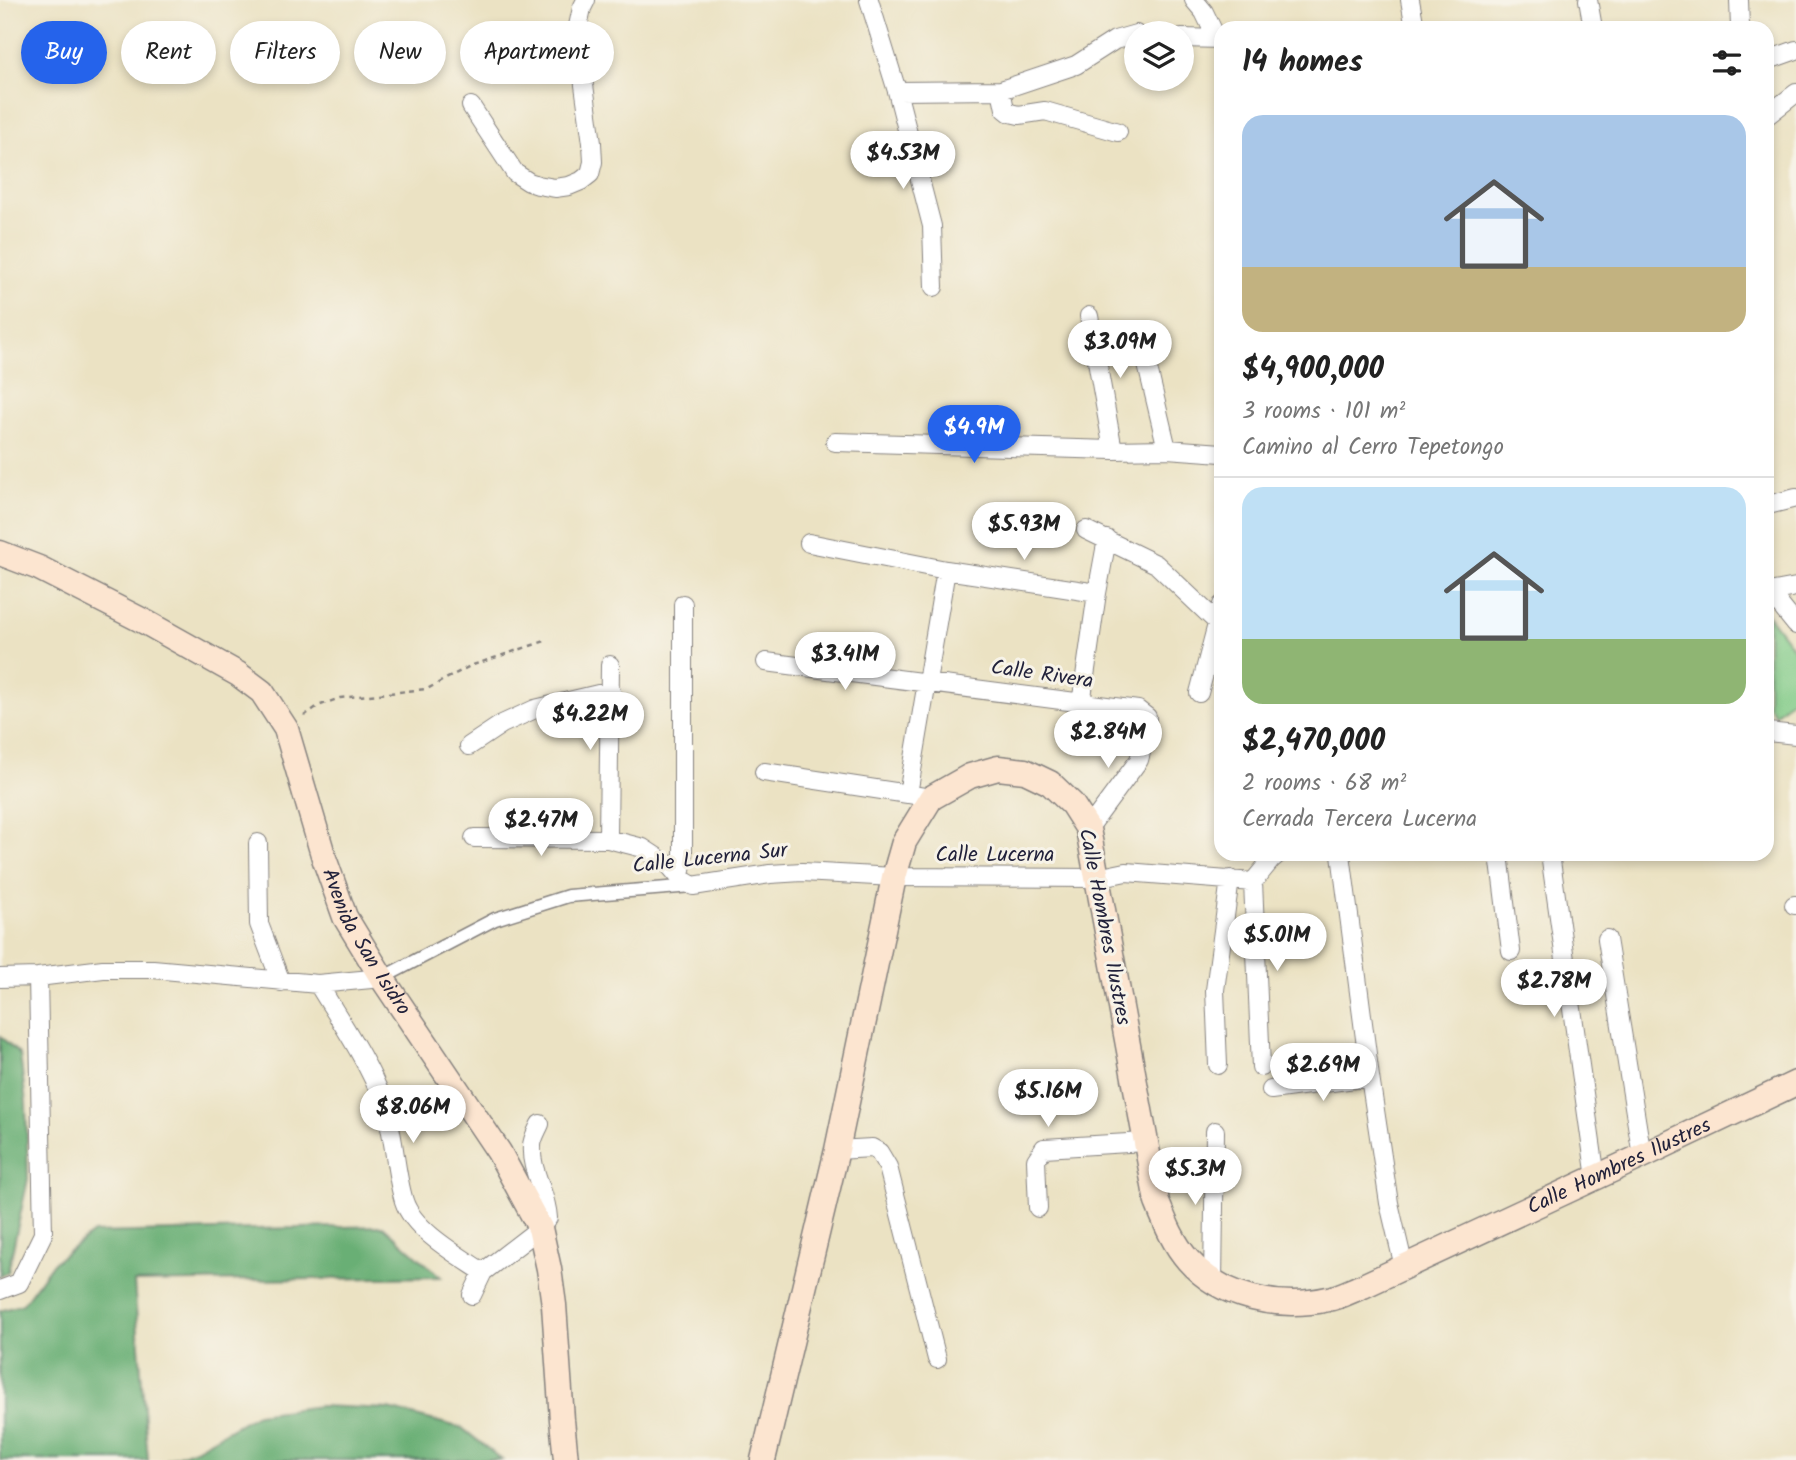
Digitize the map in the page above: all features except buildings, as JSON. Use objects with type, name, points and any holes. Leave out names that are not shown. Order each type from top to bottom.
[{"type":"main road","name":"Avenida San Isidro","points":[[0,552],[39,568],[135,617],[238,674],[262,692],[286,729],[324,858],[345,917],[382,978],[499,1152],[540,1228],[550,1269],[566,1460]]},
{"type":"main road","name":"Calle Hombres Ilustres","points":[[763,1460],[837,1150],[894,877],[920,796],[970,776],[998,768],[1025,771],[1049,783],[1072,804],[1088,829],[1157,1202],[1170,1233],[1187,1259],[1213,1283],[1256,1300],[1293,1303],[1328,1299],[1404,1267],[1796,1083]]},
{"type":"street","points":[[471,106],[515,173],[529,182],[555,188],[569,186],[590,174],[593,153],[578,26],[586,0]]},
{"type":"street","points":[[869,0],[897,90],[932,226],[934,287]]},
{"type":"street","points":[[1410,0],[1414,21]]},
{"type":"street","points":[[1588,0],[1592,21]]},
{"type":"street","points":[[1739,0],[1740,21]]},
{"type":"street","points":[[1201,4],[1214,29]]},
{"type":"street","points":[[897,90],[1001,90],[1076,65],[1115,40],[1124,37]]},
{"type":"street","points":[[1194,38],[1214,39]]},
{"type":"street","points":[[1774,58],[1796,50]]},
{"type":"street","points":[[1001,90],[1005,109],[1010,113],[1019,115],[1045,111],[1118,132]]},
{"type":"street","points":[[1774,110],[1796,93]]},
{"type":"street","points":[[1089,316],[1114,450]]},
{"type":"street","points":[[1140,335],[1167,449]]},
{"type":"street","points":[[835,442],[1114,450],[1167,449],[1214,452]]},
{"type":"street","points":[[1774,504],[1796,498]]},
{"type":"street","points":[[1086,530],[1156,564],[1214,612]]},
{"type":"street","points":[[1081,704],[1107,539]]},
{"type":"street","points":[[809,543],[946,570],[1097,593]]},
{"type":"street","points":[[764,772],[920,796],[928,682],[946,570]]},
{"type":"street","points":[[1774,590],[1796,587]]},
{"type":"street","points":[[1774,598],[1796,625]]},
{"type":"street","points":[[683,604],[683,855],[687,882]]},
{"type":"street","points":[[1199,693],[1214,639]]},
{"type":"street","name":"Calle Rivera","points":[[766,662],[1138,710],[1147,717],[1147,730],[1139,760],[1088,829]]},
{"type":"street","points":[[608,839],[610,666]]},
{"type":"street","points":[[470,747],[502,724],[535,709],[611,691]]},
{"type":"street","points":[[1774,732],[1796,734]]},
{"type":"street","points":[[474,838],[608,839],[643,848],[669,865],[687,882]]},
{"type":"street","points":[[258,843],[259,924],[281,982]]},
{"type":"street","points":[[1261,1067],[1253,882],[1270,861]]},
{"type":"street","points":[[1342,861],[1389,1203],[1404,1267]]},
{"type":"street","points":[[1500,861],[1511,951]]},
{"type":"street","points":[[1551,861],[1596,1178]]},
{"type":"street","name":"Calle Lucerna Sur","points":[[382,978],[495,919],[568,896],[802,872],[894,877]]},
{"type":"street","points":[[1097,878],[1126,872],[1253,882]]},
{"type":"street","name":"Calle Lucerna","points":[[894,877],[1097,878]]},
{"type":"street","points":[[1218,1065],[1215,990],[1230,879]]},
{"type":"street","points":[[1607,939],[1642,1156]]},
{"type":"street","points":[[0,978],[38,977],[103,969],[153,969],[318,984],[382,978]]},
{"type":"street","points":[[0,1290],[19,1283],[43,1234],[38,977]]},
{"type":"street","points":[[318,984],[372,1072],[385,1105],[405,1204],[421,1227],[483,1272]]},
{"type":"street","points":[[1271,1090],[1370,1077]]},
{"type":"street","points":[[472,1295],[483,1272],[540,1228],[548,1218],[548,1206],[533,1165],[532,1143],[540,1124]]},
{"type":"street","points":[[1213,1283],[1215,1131]]},
{"type":"street","points":[[1038,1208],[1036,1160],[1044,1149],[1145,1142]]},
{"type":"street","points":[[837,1150],[872,1148],[879,1152],[888,1167],[937,1359]]},
{"type":"path","points":[[286,729],[318,706],[340,698],[427,690],[470,666],[548,640]]},
{"type":"green space","points":[[1774,623],[1796,652],[1796,696],[1775,714]]},
{"type":"green space","points":[[0,1036],[20,1055],[26,1103],[28,1179],[8,1272],[0,1276]]},
{"type":"green space","points":[[383,1226],[441,1277],[134,1282],[148,1460],[0,1460],[0,1311],[23,1304],[53,1263],[93,1233]]},
{"type":"green space","points":[[320,1406],[389,1409],[462,1428],[502,1460],[166,1460],[195,1449],[257,1414]]}]
